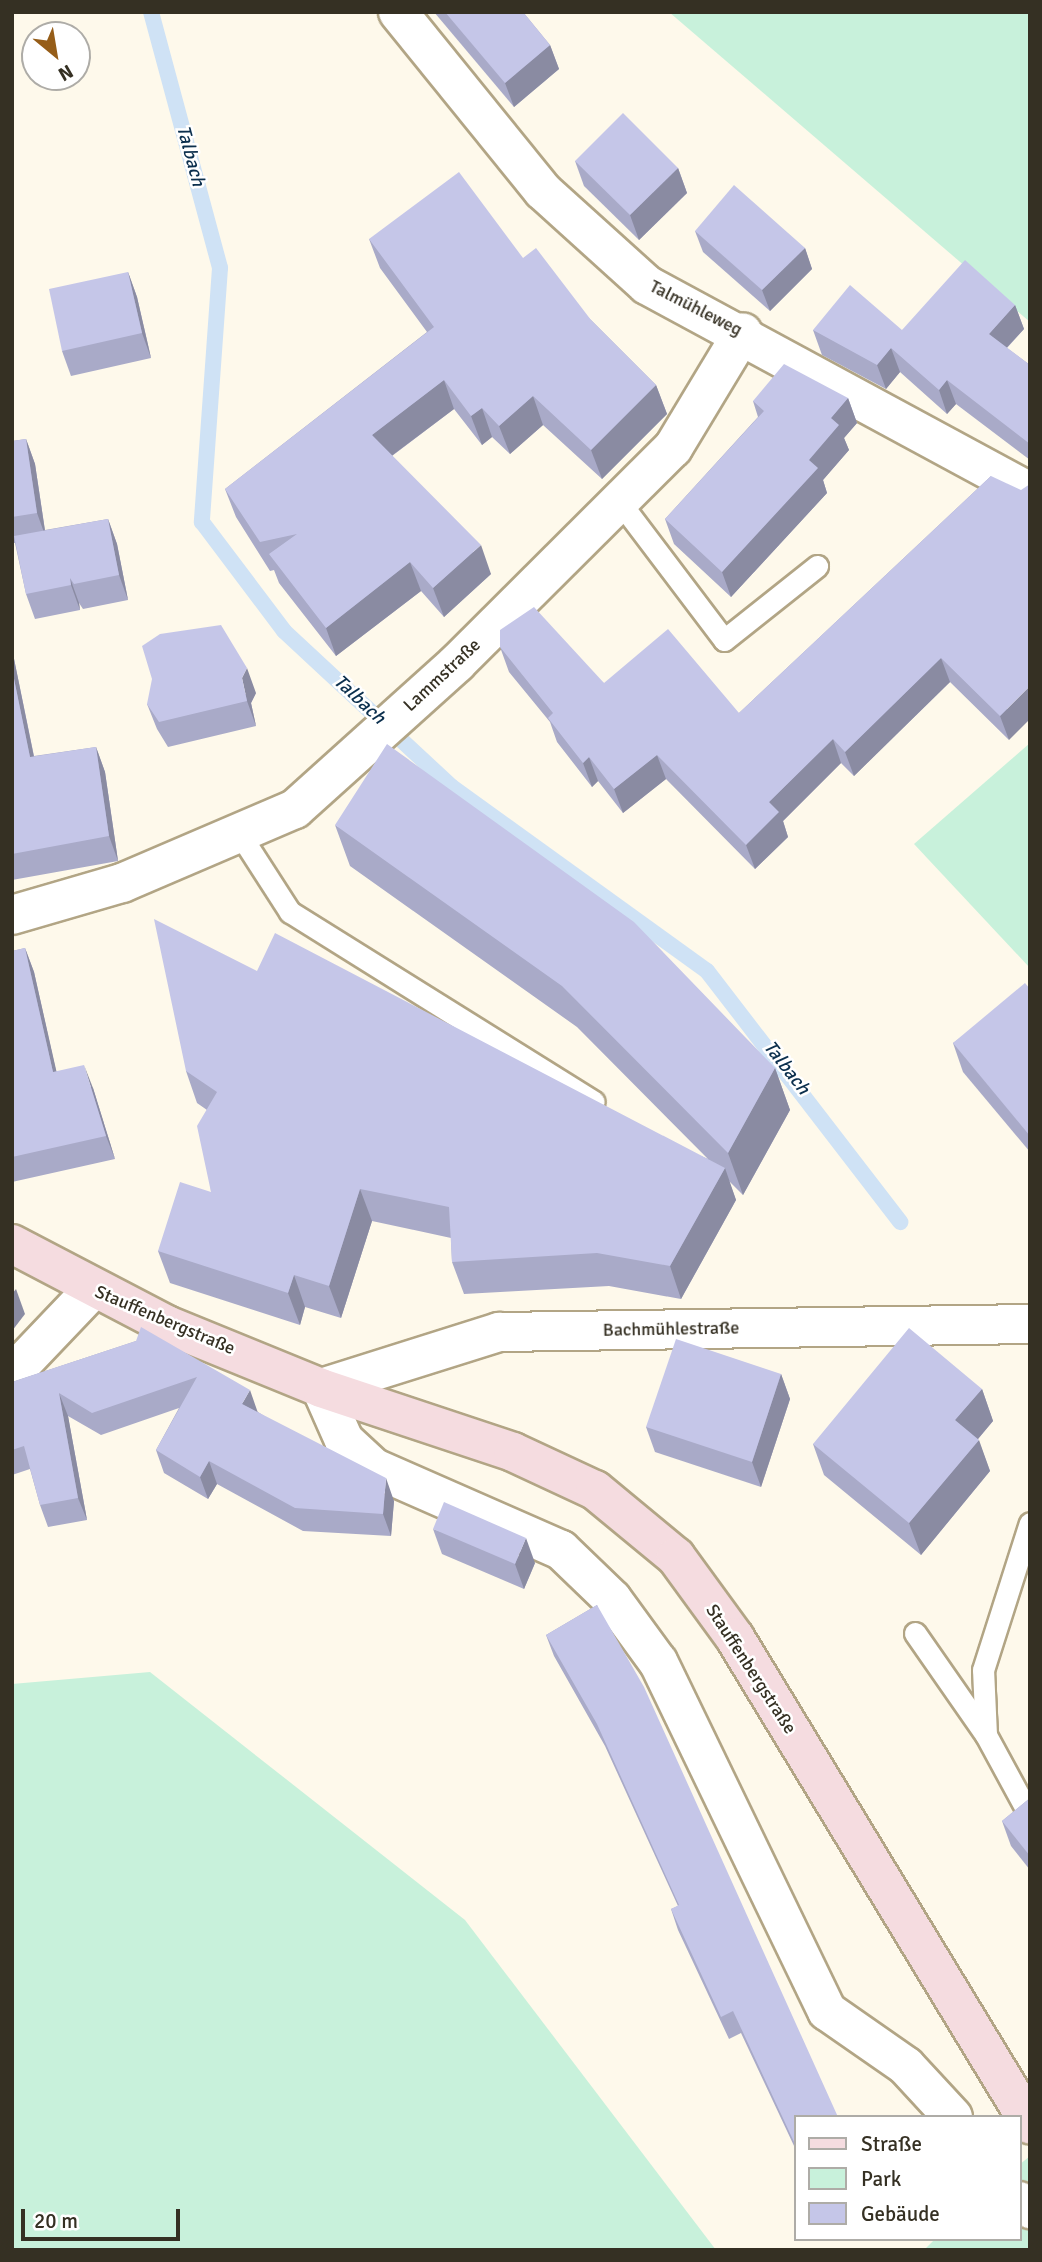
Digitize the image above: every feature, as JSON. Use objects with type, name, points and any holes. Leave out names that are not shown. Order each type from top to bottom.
[{"type":"street","name":"Talmühleweg","points":[[398,12],[542,191],[647,285],[743,332],[1030,492]]},
{"type":"street","name":"Lammstraße","points":[[12,915],[122,883],[295,809],[418,698],[673,447],[743,332]]},
{"type":"street","name":"Stauffenbergstraße","points":[[12,1244],[92,1290],[321,1388],[513,1452],[583,1485],[676,1557],[735,1638],[1030,2124]]},
{"type":"street","points":[[12,1374],[52,1339],[92,1290]]},
{"type":"street","name":"Bachmühlestraße","points":[[321,1388],[499,1332],[1030,1324]]},
{"type":"street","points":[[321,1388],[344,1440],[374,1468],[561,1550],[612,1599],[658,1662],[827,2011],[906,2066],[951,2115]]},
{"type":"lane","points":[[619,501],[724,640],[817,566]]},
{"type":"lane","points":[[239,833],[290,912],[594,1102]]},
{"type":"lane","points":[[986,1735],[983,1670],[1030,1523]]},
{"type":"lane","points":[[915,1633],[986,1735],[1024,1805]]},
{"type":"green space","points":[[669,12],[1030,12],[1030,322]]},
{"type":"green space","points":[[1030,743],[1030,968],[914,844]]},
{"type":"green space","points":[[150,1672],[465,1920],[716,2250],[12,2250],[12,1684]]},
{"type":"green space","points":[[1030,2156],[1030,2250],[924,2250],[933,2241],[1021,2241],[1021,2163]]},
{"type":"building","points":[[445,12],[523,12],[550,45],[505,83]]},
{"type":"building","points":[[623,113],[678,168],[630,215],[575,161]]},
{"type":"building","points":[[459,172],[523,258],[536,248],[591,320],[656,385],[591,450],[533,396],[499,426],[482,408],[471,416],[444,380],[372,435],[481,545],[433,588],[410,562],[326,628],[269,554],[297,534],[260,542],[225,489],[434,327],[369,239]]},
{"type":"building","points":[[734,185],[805,248],[762,290],[695,231]]},
{"type":"building","points":[[965,260],[1015,305],[989,334],[1030,365],[1030,444],[947,380],[939,390],[891,348],[877,365],[813,330],[850,285],[902,330]]},
{"type":"building","points":[[128,272],[142,333],[62,351],[49,289]]},
{"type":"building","points":[[784,364],[848,398],[831,418],[839,425],[809,460],[818,468],[722,572],[665,519],[764,411],[753,401]]},
{"type":"building","points":[[26,439],[37,513],[12,517],[12,441]]},
{"type":"building","points":[[991,476],[1021,490],[1030,484],[1030,686],[1000,716],[941,658],[845,752],[833,739],[769,802],[779,812],[746,845],[657,755],[614,789],[589,757],[583,763],[548,718],[553,713],[500,647],[500,630],[534,607],[604,683],[668,629],[739,713]]},
{"type":"building","points":[[108,519],[119,575],[74,584],[70,578],[71,585],[26,594],[14,536]]},
{"type":"building","points":[[221,625],[247,668],[242,678],[247,701],[159,722],[147,704],[152,679],[142,646],[160,634]]},
{"type":"building","points":[[12,669],[30,757],[96,747],[109,836],[12,854]]},
{"type":"building","points":[[387,744],[634,922],[775,1068],[728,1153],[562,986],[335,825]]},
{"type":"building","points":[[154,919],[257,971],[275,933],[725,1168],[670,1266],[597,1253],[452,1262],[449,1207],[360,1189],[329,1286],[294,1275],[288,1293],[158,1251],[180,1182],[211,1192],[197,1126],[217,1092],[186,1071]]},
{"type":"building","points":[[25,948],[53,1072],[84,1065],[106,1136],[12,1157],[12,951]]},
{"type":"building","points":[[1025,983],[1030,989],[1030,1136],[953,1043]]},
{"type":"building","points":[[141,1327],[250,1390],[242,1404],[386,1478],[383,1514],[295,1508],[209,1461],[200,1477],[156,1450],[197,1377],[92,1413],[59,1393],[78,1498],[40,1505],[24,1446],[12,1450],[12,1382],[136,1341]]},
{"type":"building","points":[[909,1328],[982,1389],[955,1420],[979,1440],[909,1523],[813,1444]]},
{"type":"building","points":[[676,1339],[781,1374],[752,1462],[646,1427]]},
{"type":"building","points":[[444,1502],[526,1538],[515,1564],[433,1529]]},
{"type":"building","points":[[597,1605],[644,1687],[837,2115],[794,2115],[794,2142],[733,2011],[721,2017],[671,1909],[679,1905],[597,1724],[546,1635]]},
{"type":"building","points":[[1030,1798],[1030,1856],[1002,1821]]},
{"type":"waterway","name":"Talbach","points":[[151,12],[220,268],[202,522],[284,631],[452,787],[707,971],[900,1222]]}]
